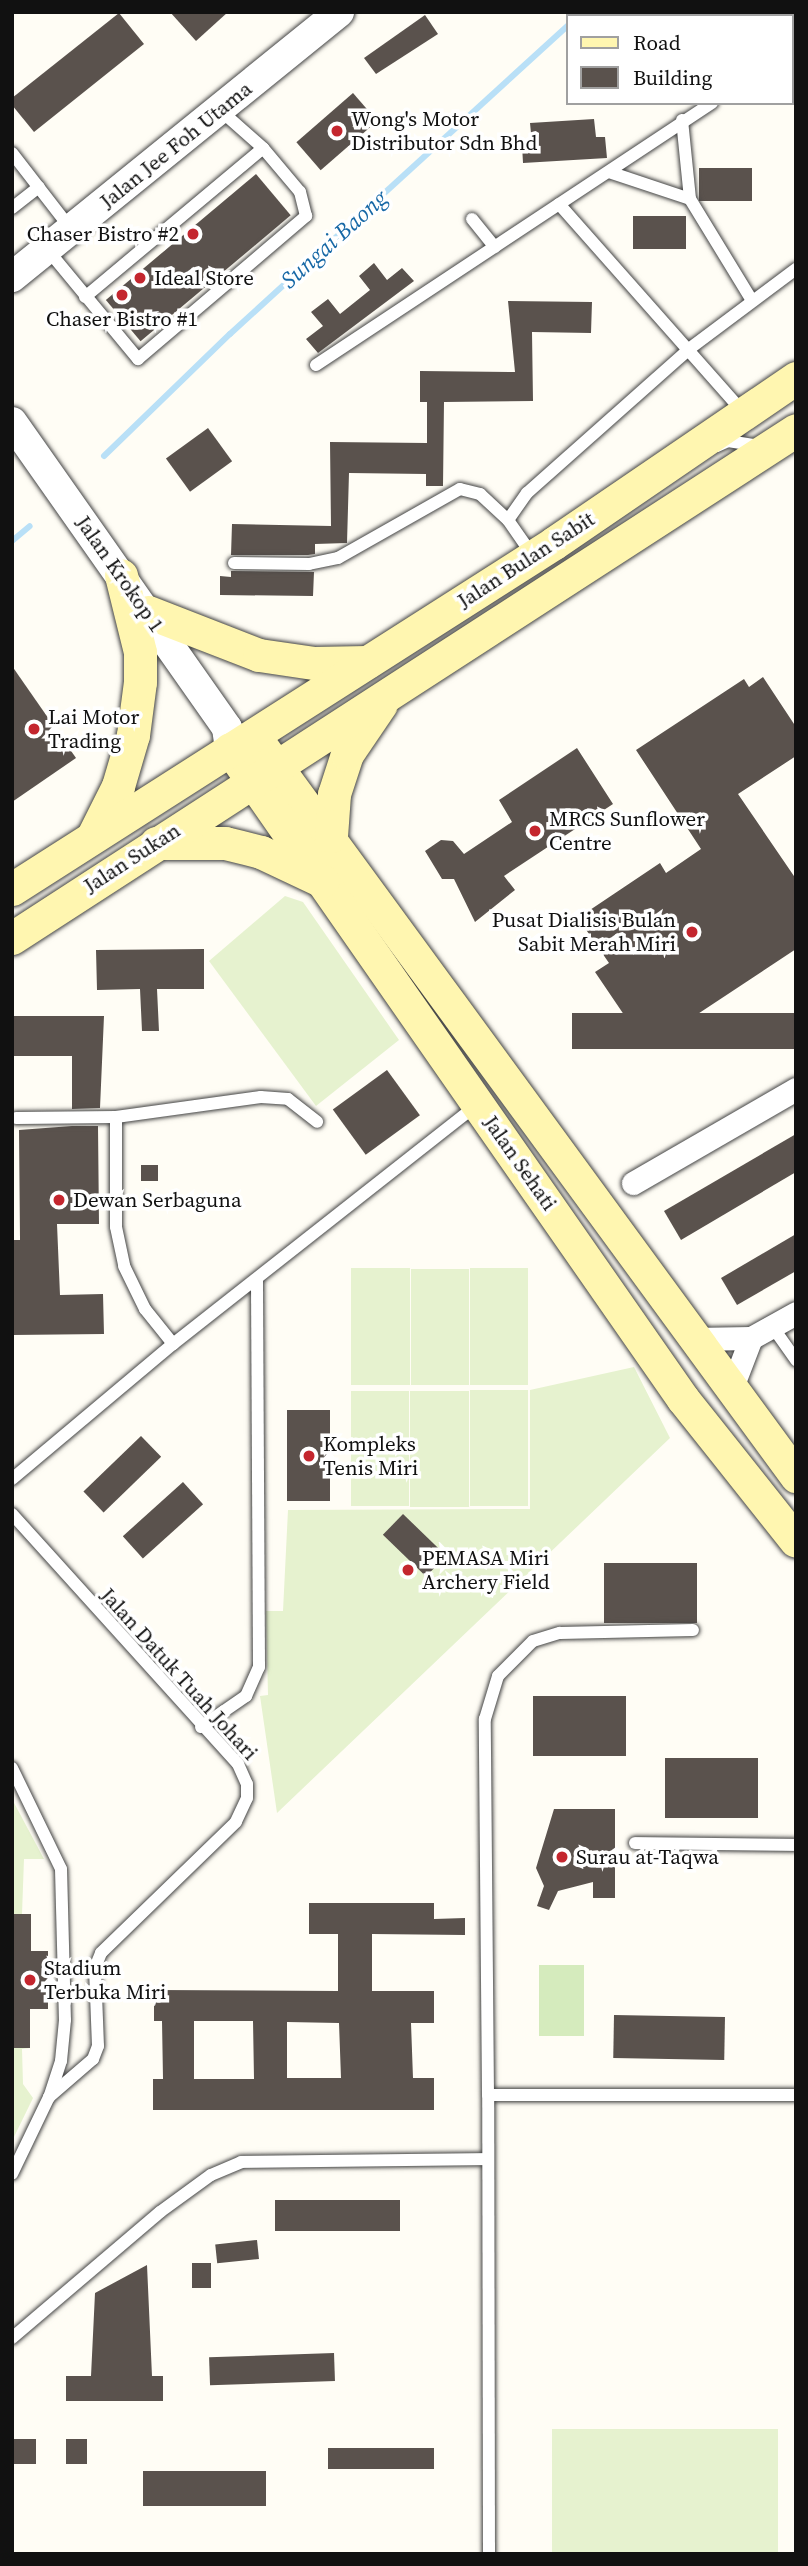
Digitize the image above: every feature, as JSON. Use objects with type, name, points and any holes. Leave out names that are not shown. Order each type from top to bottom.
[{"type":"main road","name":"Jalan Bulan Sabit","points":[[236,737],[366,662],[544,550],[796,378]]},
{"type":"main road","name":"Jalan Bulan Sabit","points":[[265,771],[782,439]]},
{"type":"main road","points":[[94,834],[118,786],[129,748],[140,682],[140,652],[121,575]]},
{"type":"main road","points":[[148,612],[259,655],[314,663],[366,662]]},
{"type":"main road","points":[[331,836],[334,794],[347,754],[395,687]]},
{"type":"main road","points":[[236,737],[265,771]]},
{"type":"main road","name":"Jalan Sukan","points":[[12,889],[236,737]]},
{"type":"main road","name":"Jalan Sukan","points":[[12,937],[265,771]]},
{"type":"main road","name":"Jalan Sehati","points":[[265,771],[331,836],[692,1339],[796,1476]]},
{"type":"main road","name":"Jalan Sehati","points":[[265,771],[324,882],[683,1399],[796,1541]]},
{"type":"main road","points":[[153,844],[225,843],[261,852],[324,882]]},
{"type":"main road","points":[[683,1399],[706,1410],[796,1522]]},
{"type":"street","name":"Jalan Jee Foh Utama","points":[[25,265],[339,12]]},
{"type":"street","name":"Jalan Krokop 1","points":[[12,422],[236,737]]},
{"type":"street","points":[[633,1183],[796,1090]]},
{"type":"street","points":[[692,1339],[751,1338],[796,1313]]},
{"type":"street","points":[[731,1390],[751,1338]]},
{"type":"lane","points":[[316,365],[609,172],[682,120],[708,105]]},
{"type":"lane","points":[[25,265],[85,298],[138,359],[306,216],[300,192],[263,148],[220,109]]},
{"type":"lane","points":[[682,120],[690,199],[751,299]]},
{"type":"lane","points":[[85,298],[263,148]]},
{"type":"lane","points":[[12,153],[71,229]]},
{"type":"lane","points":[[609,172],[690,199]]},
{"type":"lane","points":[[12,208],[39,187]]},
{"type":"lane","points":[[559,205],[743,412]]},
{"type":"lane","points":[[471,219],[495,247]]},
{"type":"lane","points":[[508,520],[527,493],[689,349],[751,299],[796,269]]},
{"type":"lane","points":[[234,563],[309,564],[338,558],[460,489],[480,494],[544,550],[600,521],[719,445],[782,439]]},
{"type":"lane","points":[[16,1118],[116,1117],[261,1097],[288,1099],[317,1122]]},
{"type":"lane","points":[[12,1479],[173,1344],[478,1104]]},
{"type":"lane","points":[[116,1117],[116,1227],[124,1266],[145,1309],[173,1344]]},
{"type":"lane","points":[[201,1727],[246,1696],[259,1667],[257,1279]]},
{"type":"lane","points":[[772,1326],[796,1360]]},
{"type":"lane","name":"Jalan Datuk Tuah Johari","points":[[12,1514],[244,1774],[243,1809],[224,1835],[101,1953],[94,1982],[98,2046],[93,2059],[50,2097],[12,2174]]},
{"type":"lane","points":[[489,2554],[485,1719],[498,1676],[533,1641],[560,1633],[694,1630]]},
{"type":"lane","points":[[12,1768],[61,1868],[65,2020],[61,2061],[50,2097]]},
{"type":"lane","points":[[635,1843],[796,1845]]},
{"type":"lane","points":[[488,2095],[796,2095]]},
{"type":"lane","points":[[12,2338],[160,2211],[211,2175],[241,2162],[487,2159]]},
{"type":"green space","points":[[285,896],[303,902],[399,1040],[316,1106],[209,961]]},
{"type":"green space","points":[[351,1268],[410,1268],[410,1385],[351,1385]]},
{"type":"green space","points":[[470,1268],[528,1268],[528,1385],[470,1385]]},
{"type":"green space","points":[[411,1269],[469,1269],[469,1385],[411,1385]]},
{"type":"green space","name":"PEMASA Miri Archery Field","points":[[634,1367],[670,1438],[277,1813],[260,1696],[268,1695],[266,1611],[283,1611],[288,1510],[530,1509],[530,1390]]},
{"type":"green space","points":[[470,1390],[528,1390],[528,1506],[470,1506]]},
{"type":"green space","points":[[351,1391],[409,1391],[409,1506],[351,1506]]},
{"type":"green space","points":[[410,1391],[469,1391],[469,1507],[410,1507]]},
{"type":"green space","name":"Stadium Terbuka Miri","points":[[12,1799],[44,1859],[24,1859],[22,1914],[31,1951],[48,1951],[48,2009],[30,2009],[30,2048],[22,2049],[23,2084],[33,2098],[12,2141]]},
{"type":"green space","points":[[539,1965],[584,1965],[584,2036],[539,2036]]},
{"type":"green space","points":[[552,2429],[778,2429],[778,2554],[552,2554]]},
{"type":"building","points":[[170,12],[228,12],[196,41]]},
{"type":"building","points":[[119,13],[144,44],[34,132],[12,105],[12,98]]},
{"type":"building","points":[[425,15],[438,34],[376,74],[364,58]]},
{"type":"building","name":"Wong's Motor Distributor Sdn Bhd","points":[[353,93],[377,121],[321,170],[296,142]]},
{"type":"building","points":[[594,119],[596,137],[605,137],[607,158],[523,163],[522,145],[532,144],[530,123]]},
{"type":"building","points":[[699,168],[752,168],[752,201],[699,201]]},
{"type":"building","points":[[256,174],[291,215],[141,341],[106,300]]},
{"type":"building","points":[[633,216],[686,216],[686,249],[633,249]]},
{"type":"building","points":[[374,263],[387,280],[402,268],[414,281],[318,353],[306,339],[323,326],[311,312],[328,299],[340,314],[370,290],[359,276]]},
{"type":"building","points":[[508,301],[592,302],[591,333],[532,332],[533,401],[444,402],[443,486],[426,486],[426,474],[349,473],[347,543],[315,544],[315,554],[308,555],[231,555],[232,524],[331,526],[330,442],[427,443],[427,402],[420,402],[420,371],[515,372]]},
{"type":"building","points":[[208,428],[232,461],[190,492],[166,459]]},
{"type":"building","points":[[231,571],[314,572],[313,596],[220,595],[220,576],[231,577]]},
{"type":"building","name":"Lai Motor Trading","points":[[12,666],[76,758],[12,802]]},
{"type":"building","name":"Pusat Dialisis Bulan Sabit Merah Miri","points":[[763,677],[796,727],[796,756],[738,794],[796,879],[796,949],[666,1035],[656,1021],[637,1034],[595,972],[609,963],[578,918],[660,863],[666,873],[701,849],[636,750],[744,679],[749,687]]},
{"type":"building","name":"MRCS Sunflower Centre","points":[[577,748],[613,804],[504,876],[515,890],[475,922],[454,879],[442,879],[425,851],[441,840],[453,841],[464,854],[512,822],[499,800]]},
{"type":"building","points":[[204,949],[204,989],[157,989],[159,1031],[142,1031],[140,989],[97,990],[96,950]]},
{"type":"building","points":[[572,1013],[796,1013],[796,1049],[572,1049]]},
{"type":"building","points":[[12,1016],[104,1016],[100,1108],[72,1109],[72,1056],[12,1056]]},
{"type":"building","points":[[387,1070],[420,1115],[366,1155],[333,1109]]},
{"type":"building","points":[[98,1126],[99,1224],[57,1224],[60,1295],[103,1294],[104,1334],[12,1335],[12,1240],[20,1240],[19,1130]]},
{"type":"building","points":[[796,1134],[796,1172],[681,1240],[664,1211]]},
{"type":"building","points":[[141,1165],[158,1165],[158,1181],[141,1181]]},
{"type":"building","points":[[796,1234],[796,1271],[737,1305],[721,1278]]},
{"type":"building","name":"Kompleks Tenis Miri","points":[[287,1410],[330,1410],[330,1501],[287,1501]]},
{"type":"building","points":[[141,1436],[161,1457],[104,1512],[83,1492]]},
{"type":"building","points":[[183,1482],[203,1504],[143,1558],[123,1536]]},
{"type":"building","points":[[403,1514],[446,1556],[426,1577],[383,1535]]},
{"type":"building","points":[[604,1563],[697,1563],[697,1623],[604,1623]]},
{"type":"building","points":[[533,1696],[626,1696],[626,1756],[533,1756]]},
{"type":"building","points":[[665,1758],[758,1758],[758,1818],[665,1818]]},
{"type":"building","points":[[554,1809],[615,1809],[615,1898],[593,1898],[593,1882],[558,1891],[549,1910],[537,1906],[544,1886],[536,1868]]},
{"type":"building","points":[[309,1903],[434,1903],[434,1919],[465,1918],[465,1935],[372,1934],[372,1991],[434,1991],[434,2023],[411,2023],[413,2078],[434,2078],[434,2110],[153,2110],[153,2079],[163,2079],[162,2021],[154,2021],[154,1990],[338,1991],[338,1934],[309,1934]],"holes":[[[194,2021],[253,2021],[254,2079],[194,2079]],[[287,2022],[339,2023],[341,2078],[287,2078]]]},
{"type":"building","points":[[12,1914],[31,1914],[31,1951],[48,1951],[48,2009],[30,2009],[30,2048],[12,2048]]},
{"type":"building","points":[[614,2015],[725,2017],[724,2060],[613,2058]]},
{"type":"building","points":[[275,2200],[400,2200],[400,2231],[275,2231]]},
{"type":"building","points":[[257,2240],[259,2259],[217,2263],[215,2244]]},
{"type":"building","points":[[192,2263],[211,2263],[211,2288],[192,2288]]},
{"type":"building","points":[[147,2265],[152,2376],[163,2376],[163,2401],[66,2401],[66,2376],[91,2376],[95,2293]]},
{"type":"building","points":[[334,2353],[335,2381],[210,2385],[209,2357]]},
{"type":"building","points":[[12,2439],[36,2439],[36,2464],[12,2464]]},
{"type":"building","points":[[66,2439],[87,2439],[87,2464],[66,2464]]},
{"type":"building","points":[[328,2448],[434,2448],[434,2469],[328,2469]]},
{"type":"building","points":[[143,2471],[266,2471],[266,2506],[143,2506]]},
{"type":"waterway","name":"Sungai Baong","points":[[104,456],[230,334],[566,27]]},
{"type":"waterway","name":"Sungai Baong","points":[[12,541],[30,526]]},
{"type":"place","name":"Wong's Motor Distributor Sdn Bhd","points":[[337,131]]},
{"type":"place","name":"Chaser Bistro #2","points":[[193,234]]},
{"type":"place","name":"Ideal Store","points":[[140,278]]},
{"type":"place","name":"Chaser Bistro #1","points":[[122,295]]},
{"type":"place","name":"Lai Motor Trading","points":[[34,729]]},
{"type":"place","name":"MRCS Sunflower Centre","points":[[535,831]]},
{"type":"place","name":"Pusat Dialisis Bulan Sabit Merah Miri","points":[[692,932]]},
{"type":"place","name":"Dewan Serbaguna","points":[[59,1200]]},
{"type":"place","name":"Kompleks Tenis Miri","points":[[309,1456]]},
{"type":"place","name":"PEMASA Miri Archery Field","points":[[408,1570]]},
{"type":"place","name":"Surau at-Taqwa","points":[[562,1857]]},
{"type":"place","name":"Stadium Terbuka Miri","points":[[30,1980]]}]
